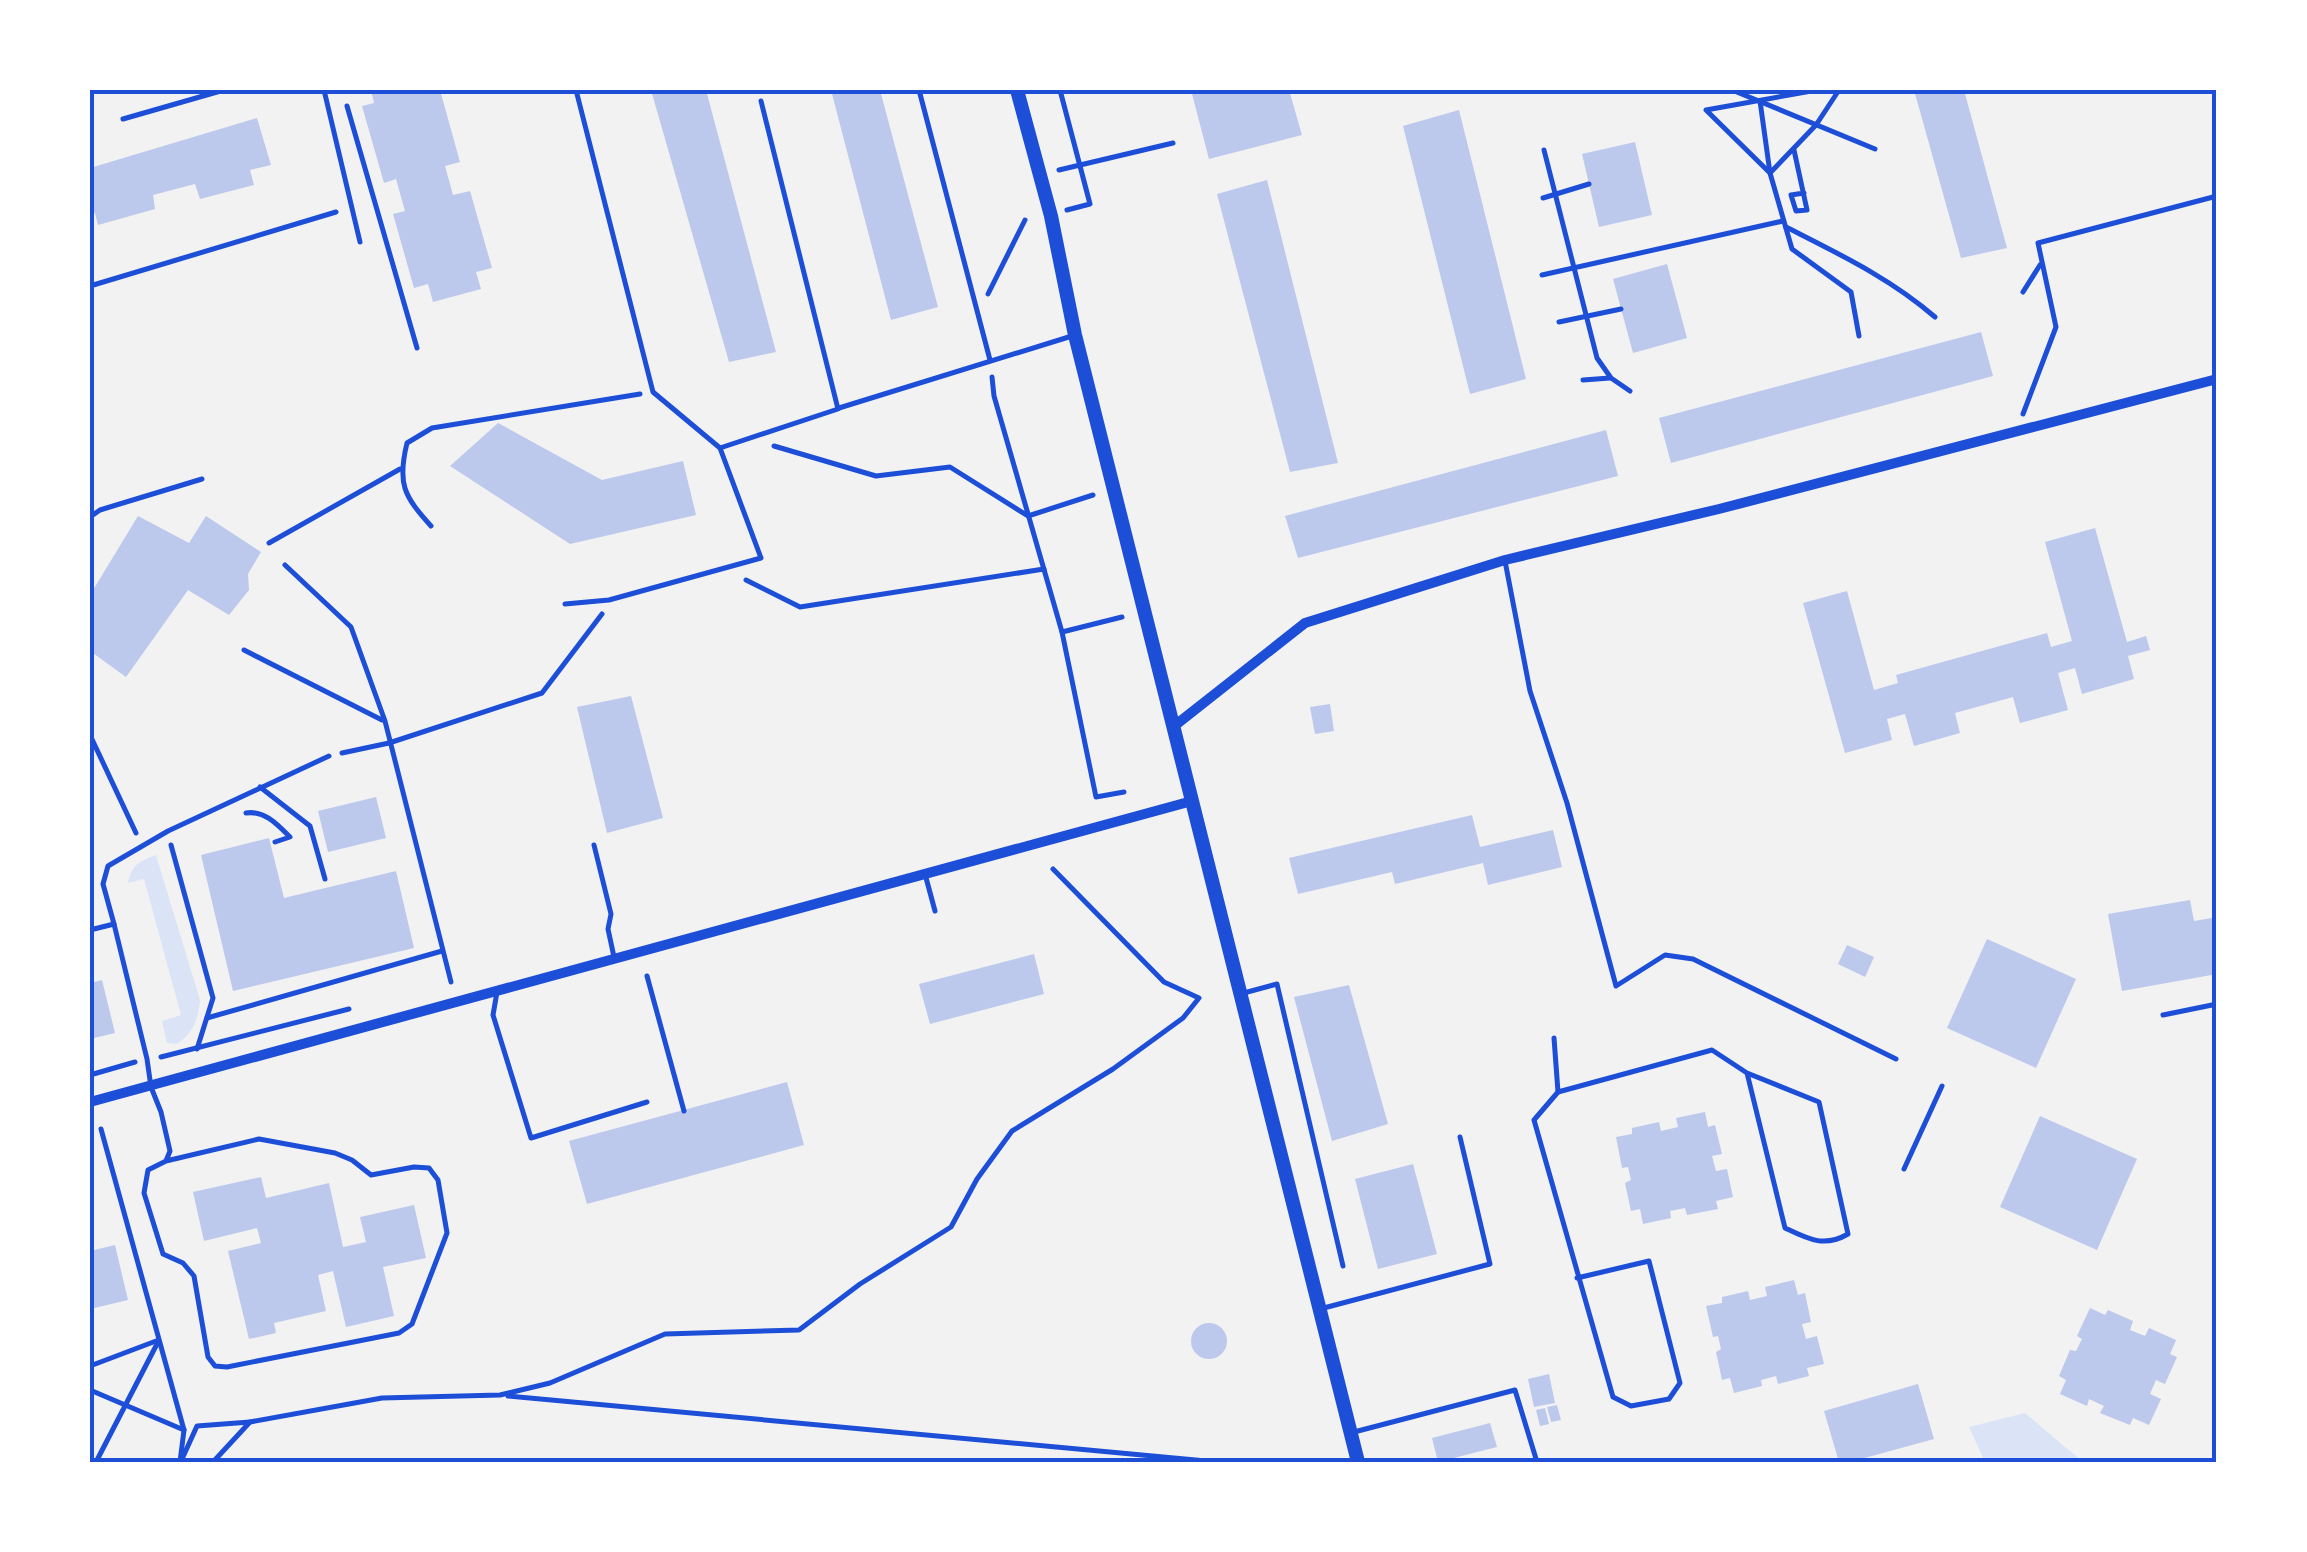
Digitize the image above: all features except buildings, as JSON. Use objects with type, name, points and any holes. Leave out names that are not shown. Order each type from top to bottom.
[{"type":"street","points":[[1017,90],[1358,1462]]},
{"type":"street","points":[[1173,726],[1305,623],[1505,560],[1719,509],[2217,379]]},
{"type":"street","points":[[90,1102],[1192,800]]},
{"type":"lane","points":[[324,90],[360,242]]},
{"type":"lane","points":[[566,604],[609,600],[761,558],[720,448],[653,392],[576,90]]},
{"type":"lane","points":[[920,90],[990,360]]},
{"type":"lane","points":[[761,101],[838,408]]},
{"type":"lane","points":[[720,448],[1075,335]]},
{"type":"lane","points":[[1505,560],[1530,690],[1567,803],[1616,986],[1664,955],[1694,960],[1896,1059]]},
{"type":"lane","points":[[166,1161],[259,1139],[334,1152],[370,1175],[414,1166],[429,1168],[438,1180],[447,1233],[412,1324],[399,1334],[227,1367],[215,1366],[208,1357],[194,1276],[183,1264],[163,1254],[144,1193],[148,1170],[166,1161],[170,1151],[102,884],[108,866],[142,844],[329,756]]},
{"type":"lane","points":[[260,787],[310,826],[325,879]]},
{"type":"lane","points":[[594,845],[611,914],[608,929],[615,960]]},
{"type":"lane","points":[[925,874],[936,910]]},
{"type":"lane","points":[[90,930],[114,924]]},
{"type":"lane","points":[[1240,994],[1278,984],[1343,1266]]},
{"type":"lane","points":[[497,992],[493,1015],[531,1138],[647,1102]]},
{"type":"lane","points":[[2163,1015],[2217,1004]]},
{"type":"lane","points":[[1554,1038],[1558,1092]]},
{"type":"lane","points":[[1578,1278],[1648,1262],[1680,1383],[1668,1400],[1631,1406],[1613,1397],[1578,1278],[1534,1120],[1558,1092],[1712,1050],[1747,1074],[1819,1102],[1848,1234],[1834,1242],[1809,1239],[1784,1228],[1747,1074]]},
{"type":"lane","points":[[1904,1169],[1942,1086]]},
{"type":"lane","points":[[1320,1309],[1490,1264],[1460,1137]]},
{"type":"lane","points":[[1351,1432],[1515,1390],[1537,1462]]},
{"type":"path","points":[[123,120],[224,90]]},
{"type":"path","points":[[343,90],[416,348]]},
{"type":"path","points":[[1060,90],[1090,204],[1064,211]]},
{"type":"path","points":[[1732,90],[1875,148]]},
{"type":"path","points":[[1770,173],[1706,110],[1818,90]]},
{"type":"path","points":[[1770,173],[1816,125],[1839,90]]},
{"type":"path","points":[[1760,101],[1770,173],[1792,248],[1851,292],[1859,336]]},
{"type":"path","points":[[1038,174],[1173,143]]},
{"type":"path","points":[[1544,150],[1597,358],[1611,378],[1630,392]]},
{"type":"path","points":[[1794,150],[1804,192]]},
{"type":"path","points":[[1542,198],[1589,184]]},
{"type":"path","points":[[2017,430],[2056,326],[2038,243],[2217,196]]},
{"type":"path","points":[[978,315],[1025,220]]},
{"type":"path","points":[[90,286],[300,224]]},
{"type":"path","points":[[1542,275],[1785,224],[1904,291],[1935,317]]},
{"type":"path","points":[[2023,292],[2040,266]]},
{"type":"path","points":[[1559,322],[1621,310]]},
{"type":"path","points":[[990,360],[994,396],[1062,632],[1096,798],[1124,792]]},
{"type":"path","points":[[1584,380],[1611,378]]},
{"type":"path","points":[[432,526],[407,500],[400,470],[407,443],[432,428],[653,392]]},
{"type":"path","points":[[748,438],[876,476],[950,467],[1028,516],[1093,496]]},
{"type":"path","points":[[269,544],[400,470]]},
{"type":"path","points":[[90,517],[100,510],[202,480]]},
{"type":"path","points":[[285,565],[351,627],[385,721],[451,982],[468,978]]},
{"type":"path","points":[[724,568],[800,607],[1044,569]]},
{"type":"path","points":[[329,756],[389,744],[542,692],[600,619],[609,600]]},
{"type":"path","points":[[1062,632],[1122,617]]},
{"type":"path","points":[[244,650],[385,721]]},
{"type":"path","points":[[90,735],[142,844]]},
{"type":"path","points":[[242,814],[254,812],[271,819],[290,838],[275,842]]},
{"type":"path","points":[[188,838],[170,845],[213,998],[197,1050]]},
{"type":"path","points":[[500,1396],[550,1383],[665,1334],[799,1330],[860,1284],[950,1227],[977,1179],[1012,1131],[1113,1069],[1183,1018],[1199,998],[1164,982],[1052,870]]},
{"type":"path","points":[[207,1018],[442,951]]},
{"type":"path","points":[[647,976],[684,1112]]},
{"type":"path","points":[[90,1074],[360,1006]]},
{"type":"path","points":[[101,1129],[184,1430],[180,1462]]},
{"type":"path","points":[[90,1366],[159,1340]]},
{"type":"path","points":[[96,1462],[159,1340]]},
{"type":"path","points":[[90,1390],[184,1430]]},
{"type":"path","points":[[180,1462],[197,1426],[250,1422],[382,1398],[500,1396],[1217,1462]]},
{"type":"path","points":[[213,1462],[250,1422]]},
{"type":"shaded area","points":[[156,855],[200,1000],[194,1025],[177,1044],[167,1043],[162,1021],[181,1015],[144,879],[128,883],[137,864]]},
{"type":"shaded area","points":[[2025,1413],[2083,1462],[1985,1462],[1969,1427]]}]
